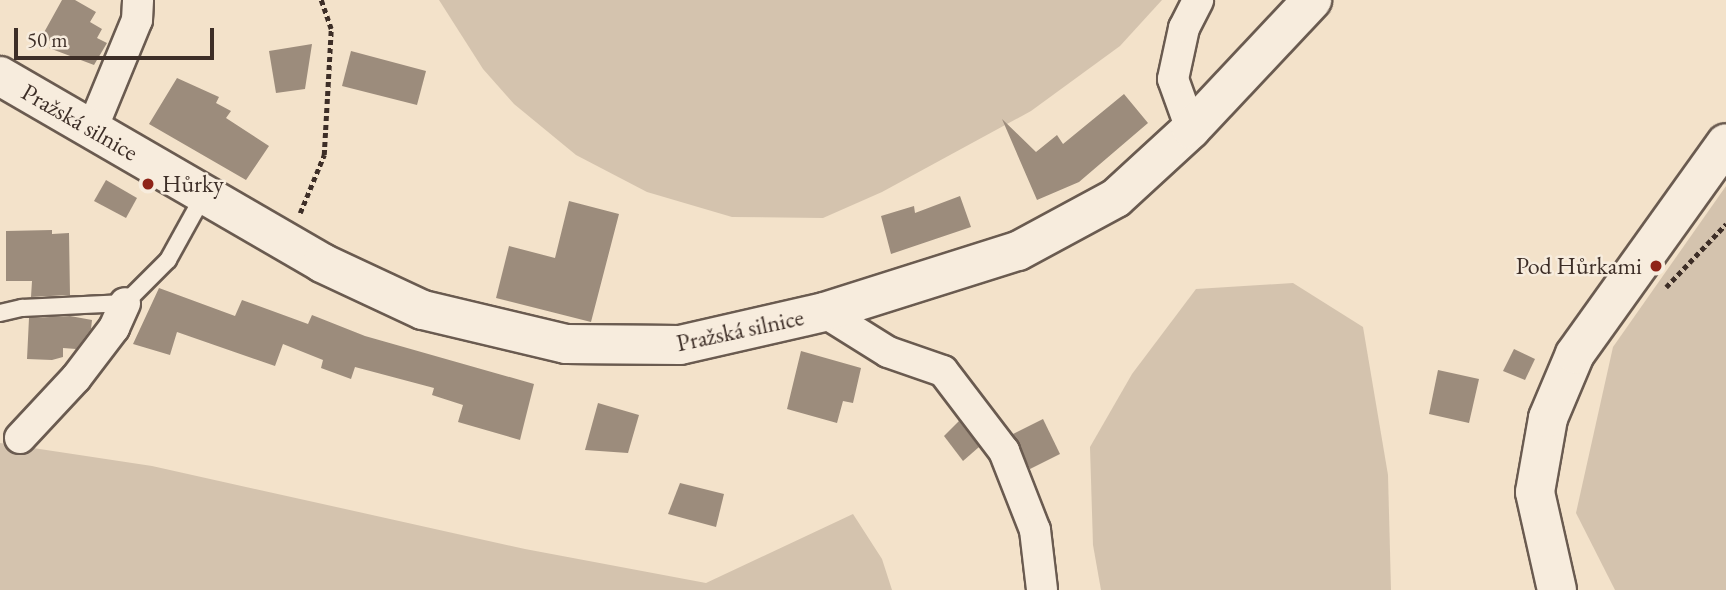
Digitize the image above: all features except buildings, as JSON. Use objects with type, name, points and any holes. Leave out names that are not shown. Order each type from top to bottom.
[{"type":"street","points":[[92,129],[137,20],[138,0]]},
{"type":"street","points":[[1191,130],[1173,79],[1184,28],[1198,0]]},
{"type":"street","name":"Pražská silnice","points":[[0,76],[288,243],[423,310],[566,344],[680,345],[824,312],[1018,251],[1116,198],[1191,130],[1312,0]]},
{"type":"street","points":[[1557,590],[1535,492],[1548,418],[1575,355],[1726,143]]},
{"type":"street","points":[[20,438],[76,378],[114,328],[125,303]]},
{"type":"street","points":[[824,312],[887,352],[943,371],[1004,452],[1035,530],[1042,590]]},
{"type":"lane","points":[[0,313],[22,307],[125,303],[168,260],[205,193]]},
{"type":"path","points":[[288,243],[324,155],[331,29],[321,0]]},
{"type":"shaded area","points":[[439,0],[1162,0],[1120,46],[1031,111],[882,192],[823,218],[732,217],[647,192],[576,155],[514,104],[483,69]]},
{"type":"shaded area","points":[[1726,186],[1726,590],[1615,590],[1576,513],[1613,347]]},
{"type":"shaded area","points":[[1293,283],[1363,327],[1388,475],[1391,590],[1101,590],[1093,545],[1090,447],[1132,374],[1196,289]]},
{"type":"shaded area","points":[[0,443],[152,466],[525,549],[706,583],[853,514],[882,559],[892,590],[0,590]]},
{"type":"place","name":"Hůrky","points":[[148,184]]},
{"type":"place","name":"Pod Hůrkami","points":[[1656,266]]}]
